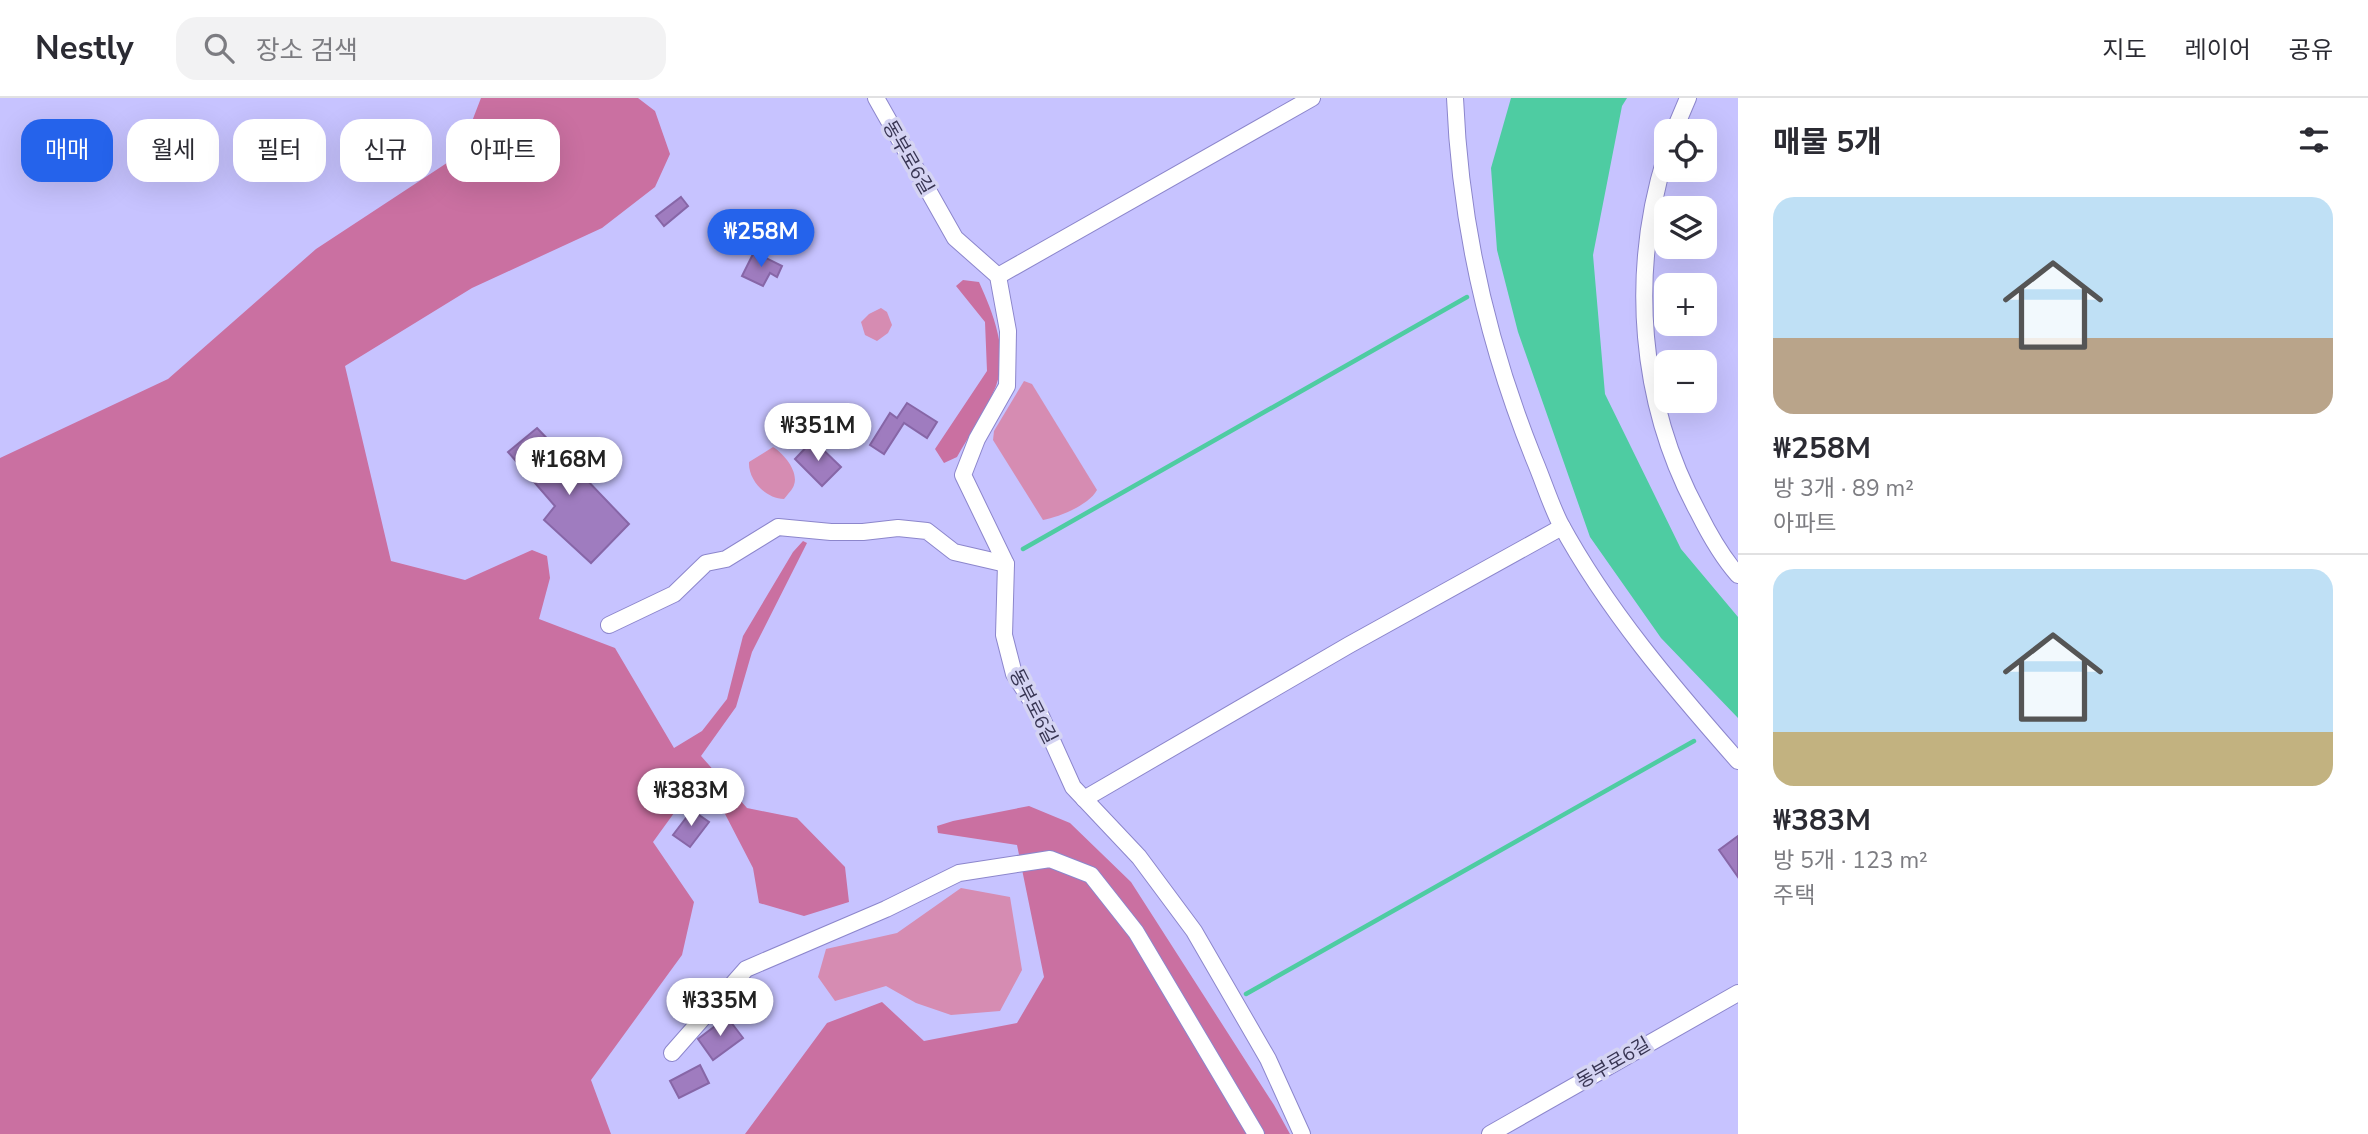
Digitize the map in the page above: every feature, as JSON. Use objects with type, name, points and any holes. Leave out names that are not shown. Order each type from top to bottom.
[{"type":"lane","name":"동부로6길","points":[[876,98],[955,238],[998,276],[1008,331],[1007,386],[977,439],[962,475],[1006,564],[1004,635],[1014,674],[1041,716],[1073,787],[1139,857],[1194,931],[1268,1059],[1302,1134]]},
{"type":"lane","points":[[998,276],[1312,98]]},
{"type":"lane","points":[[1455,98],[1457,141],[1484,308],[1498,361],[1519,422],[1562,527],[1619,615],[1738,761]]},
{"type":"lane","points":[[1679,119],[1688,98]]},
{"type":"lane","points":[[1659,182],[1648,225],[1644,268],[1644,332],[1651,379],[1665,437],[1683,486],[1706,528],[1738,575]]},
{"type":"lane","points":[[609,625],[674,594],[706,563],[726,559],[778,527],[831,532],[898,528],[927,531],[954,552],[1006,564]]},
{"type":"lane","points":[[1084,799],[1349,645],[1562,527]]},
{"type":"lane","points":[[671,1053],[746,969],[886,909],[959,873],[1050,859],[1091,874],[1136,932],[1256,1134]]},
{"type":"lane","name":"동부로6길","points":[[1490,1134],[1738,993]]},
{"type":"shaded area","points":[[481,98],[638,98],[655,111],[670,154],[655,187],[602,228],[472,288],[345,366],[391,561],[465,580],[532,550],[547,556],[550,578],[539,619],[615,648],[674,748],[702,731],[727,699],[743,636],[793,552],[803,541],[807,543],[752,652],[736,707],[701,756],[747,808],[797,818],[845,867],[849,902],[804,916],[759,903],[753,868],[724,812],[690,791],[653,842],[694,902],[682,955],[591,1080],[611,1134],[0,1134],[0,458],[168,379],[316,249],[418,182],[432,182],[432,173],[446,164],[446,182],[560,182],[560,119],[473,119]]},
{"type":"shaded area","points":[[1511,98],[1627,98],[1622,106],[1593,255],[1605,394],[1681,549],[1738,617],[1738,718],[1661,638],[1590,537],[1518,332],[1497,250],[1491,168]]},
{"type":"shaded area","points":[[963,280],[979,282],[989,307],[998,333],[1000,373],[988,404],[957,457],[944,463],[935,449],[987,371],[985,322],[956,286]]},
{"type":"shaded area","points":[[881,308],[887,312],[892,325],[888,333],[877,341],[865,335],[861,322]]},
{"type":"shaded area","points":[[1024,381],[1032,384],[1097,490],[1081,505],[1043,520],[993,440],[994,431]]},
{"type":"shaded area","points":[[773,447],[785,458],[794,474],[793,487],[784,499],[771,496],[759,487],[749,469],[749,462]]},
{"type":"shaded area","points":[[1029,806],[1070,823],[1131,882],[1290,1134],[745,1134],[827,1023],[882,1002],[924,1041],[1017,1023],[1044,977],[1017,845],[938,833],[937,826]]},
{"type":"shaded area","points":[[961,888],[1010,897],[1022,970],[1000,1011],[951,1015],[916,1003],[886,986],[835,1001],[818,977],[826,949],[897,933]]},
{"type":"building","points":[[681,197],[688,206],[664,226],[656,216]]},
{"type":"building","points":[[754,252],[782,266],[777,277],[770,273],[763,286],[742,276]]},
{"type":"building","points":[[907,403],[937,422],[927,438],[904,423],[884,454],[870,445],[890,413],[897,418]]},
{"type":"building","points":[[537,428],[629,524],[591,563],[544,520],[555,506],[508,452]]},
{"type":"building","points":[[813,440],[841,467],[822,486],[795,459]]},
{"type":"building","points":[[692,810],[709,822],[690,847],[673,835]]},
{"type":"building","points":[[1738,836],[1738,877],[1719,850]]},
{"type":"building","points":[[727,1017],[743,1038],[713,1060],[698,1039]]},
{"type":"building","points":[[700,1065],[709,1083],[679,1098],[670,1081]]},
{"type":"waterway","points":[[1023,549],[1467,297]]},
{"type":"waterway","points":[[1246,994],[1694,741]]}]
